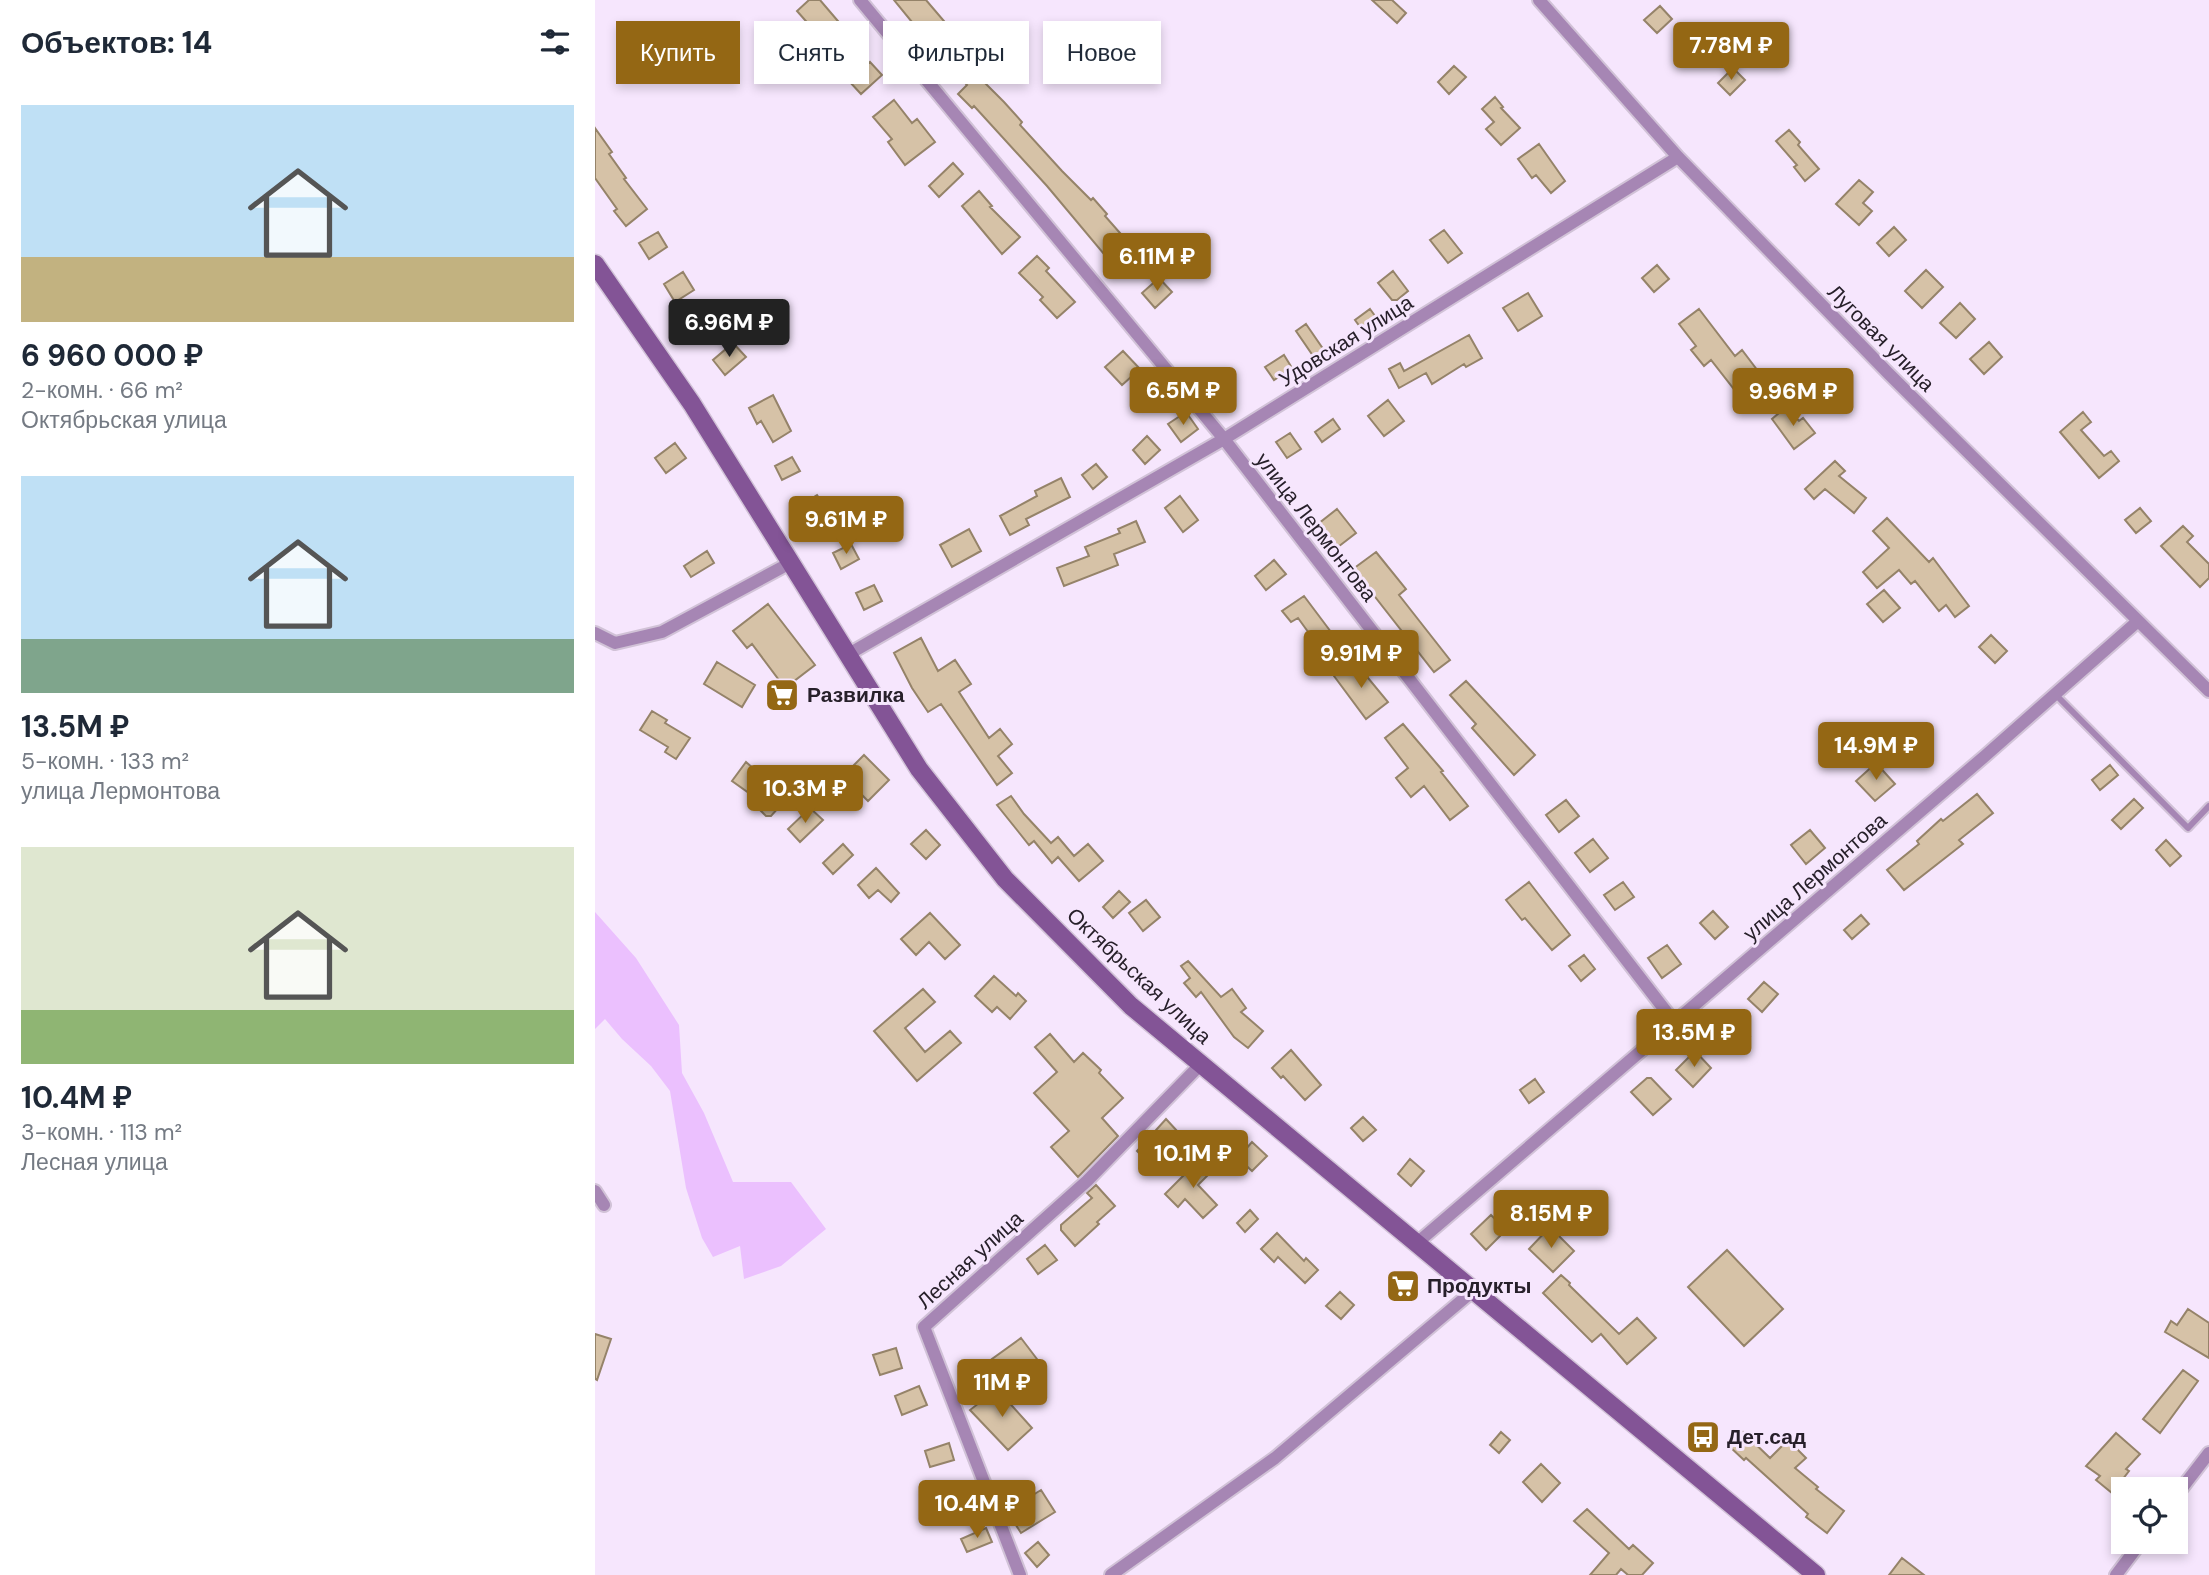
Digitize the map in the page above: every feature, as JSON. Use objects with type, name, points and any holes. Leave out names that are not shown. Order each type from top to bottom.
[{"type":"street","name":"улица Лермонтова","points":[[860,0],[1224,439],[1675,1023]]},
{"type":"street","name":"Луговая улица","points":[[1539,0],[1678,157],[1889,374],[2209,691]]},
{"type":"street","name":"Удовская улица","points":[[847,655],[1224,439],[1678,157]]},
{"type":"street","name":"Октябрьская улица","points":[[595,264],[692,404],[919,769],[1005,879],[1131,1006],[1816,1575]]},
{"type":"street","points":[[595,633],[615,643],[662,632],[792,562]]},
{"type":"street","name":"улица Лермонтова","points":[[1417,1243],[2138,621]]},
{"type":"street","name":"Лесная улица","points":[[1020,1575],[924,1327],[1087,1181],[1201,1064]]},
{"type":"street","points":[[595,1191],[604,1205]]},
{"type":"street","points":[[1111,1575],[1275,1458],[1473,1290]]},
{"type":"street","points":[[2188,1480],[2209,1453]]},
{"type":"street","points":[[2116,1575],[2132,1554]]},
{"type":"lane","points":[[2055,694],[2188,828],[2209,806]]},
{"type":"shaded area","points":[[595,912],[636,958],[679,1025],[682,1073],[704,1113],[733,1182],[791,1182],[826,1229],[781,1266],[744,1279],[740,1246],[713,1257],[702,1238],[686,1188],[670,1091],[651,1066],[605,1019],[595,1029]]},
{"type":"building","points":[[809,0],[820,0],[838,21],[806,21],[797,11]]},
{"type":"building","points":[[894,0],[926,0],[944,21],[911,21]]},
{"type":"building","points":[[1372,0],[1392,0],[1406,13],[1397,23]]},
{"type":"building","points":[[1660,6],[1672,19],[1657,33],[1644,20]]},
{"type":"building","points":[[1693,41],[1703,50],[1689,65],[1679,57]]},
{"type":"building","points":[[869,63],[882,75],[861,94],[852,84],[869,84]]},
{"type":"building","points":[[1454,66],[1466,77],[1449,94],[1438,82]]},
{"type":"building","points":[[1733,68],[1745,80],[1730,95],[1718,83]]},
{"type":"building","points":[[986,84],[1022,122],[1020,125],[1062,171],[1091,200],[1093,198],[1134,249],[1114,266],[1047,186],[974,106],[972,108],[958,94],[967,85]]},
{"type":"building","points":[[1495,97],[1503,107],[1501,108],[1520,128],[1501,145],[1486,129],[1494,122],[1482,109]]},
{"type":"building","points":[[894,100],[912,123],[917,119],[935,142],[905,165],[888,142],[892,139],[873,117]]},
{"type":"building","points":[[595,128],[612,152],[609,154],[626,178],[624,179],[647,209],[626,226],[595,178]]},
{"type":"building","points":[[1789,130],[1819,169],[1805,181],[1794,167],[1797,165],[1776,141]]},
{"type":"building","points":[[1539,144],[1565,181],[1551,193],[1536,175],[1532,178],[1518,159]]},
{"type":"building","points":[[953,163],[963,174],[939,197],[929,186]]},
{"type":"building","points":[[1859,180],[1873,192],[1863,203],[1872,211],[1859,225],[1836,204]]},
{"type":"building","points":[[979,191],[992,206],[990,207],[1020,237],[1002,254],[962,206]]},
{"type":"building","points":[[1894,227],[1906,240],[1889,256],[1877,243]]},
{"type":"building","points":[[1444,230],[1462,253],[1448,263],[1430,240]]},
{"type":"building","points":[[658,232],[667,247],[649,259],[639,243]]},
{"type":"building","points":[[1037,256],[1049,268],[1046,271],[1075,302],[1057,318],[1040,300],[1043,297],[1019,273]]},
{"type":"building","points":[[1657,265],[1669,279],[1654,292],[1642,278]]},
{"type":"building","points":[[1926,270],[1943,287],[1922,308],[1905,291]]},
{"type":"building","points":[[1393,271],[1408,291],[1397,300],[1392,300],[1378,283]]},
{"type":"building","points":[[683,272],[694,290],[675,302],[664,284]]},
{"type":"building","points":[[1159,278],[1172,292],[1155,308],[1142,293]]},
{"type":"building","points":[[1528,293],[1542,316],[1518,331],[1503,308]]},
{"type":"building","points":[[1960,303],[1975,319],[1956,338],[1940,323]]},
{"type":"building","points":[[1370,309],[1378,320],[1363,331],[1355,320]]},
{"type":"building","points":[[1699,309],[1735,356],[1742,350],[1761,375],[1737,393],[1711,360],[1704,366],[1691,350],[1696,346],[1679,324]]},
{"type":"building","points":[[1306,324],[1328,356],[1318,363],[1296,331]]},
{"type":"building","points":[[1469,335],[1482,358],[1466,367],[1464,364],[1432,384],[1426,373],[1399,388],[1389,369],[1400,363],[1404,371]]},
{"type":"building","points":[[1989,342],[2002,357],[1984,374],[1970,359]]},
{"type":"building","points":[[733,343],[746,357],[725,375],[713,360]]},
{"type":"building","points":[[1123,351],[1140,369],[1122,385],[1105,367]]},
{"type":"building","points":[[1284,355],[1292,368],[1274,380],[1265,367]]},
{"type":"building","points":[[773,395],[791,431],[773,442],[761,421],[757,424],[749,408]]},
{"type":"building","points":[[1388,400],[1404,421],[1384,436],[1368,416]]},
{"type":"building","points":[[1786,407],[1799,421],[1803,418],[1815,433],[1794,449],[1772,419]]},
{"type":"building","points":[[1186,412],[1198,429],[1181,442],[1168,424]]},
{"type":"building","points":[[2083,412],[2091,422],[2081,430],[2104,456],[2111,451],[2119,461],[2099,478],[2060,432]]},
{"type":"building","points":[[1333,419],[1340,429],[1322,442],[1315,432]]},
{"type":"building","points":[[1290,433],[1301,449],[1287,458],[1276,442]]},
{"type":"building","points":[[1147,436],[1160,450],[1145,464],[1133,450]]},
{"type":"building","points":[[675,443],[686,458],[666,473],[655,458]]},
{"type":"building","points":[[792,457],[800,471],[782,480],[775,466]]},
{"type":"building","points":[[1835,461],[1845,471],[1839,476],[1866,498],[1854,513],[1825,489],[1814,499],[1805,489]]},
{"type":"building","points":[[1096,464],[1107,477],[1093,489],[1082,475]]},
{"type":"building","points":[[1061,478],[1070,497],[1026,519],[1029,525],[1010,535],[1000,516],[1037,496],[1035,491]]},
{"type":"building","points":[[817,495],[827,510],[809,523],[798,507]]},
{"type":"building","points":[[1180,496],[1198,520],[1183,532],[1165,508]]},
{"type":"building","points":[[2140,508],[2151,521],[2136,533],[2125,520]]},
{"type":"building","points":[[1337,509],[1356,533],[1338,547],[1318,524]]},
{"type":"building","points":[[1887,518],[1929,562],[1933,558],[1969,606],[1955,617],[1946,605],[1939,611],[1915,581],[1911,584],[1899,570],[1877,588],[1863,572],[1889,548],[1873,531]]},
{"type":"building","points":[[1136,521],[1145,542],[1114,554],[1118,565],[1064,586],[1057,568],[1089,556],[1085,547],[1120,533],[1118,529]]},
{"type":"building","points":[[2183,526],[2193,536],[2187,542],[2209,564],[2209,578],[2200,587],[2161,546]]},
{"type":"building","points":[[969,529],[981,551],[952,567],[940,545]]},
{"type":"building","points":[[851,544],[859,559],[841,569],[833,553]]},
{"type":"building","points":[[707,551],[714,563],[691,577],[684,566]]},
{"type":"building","points":[[1376,552],[1406,589],[1399,595],[1450,660],[1434,672],[1361,579],[1356,582],[1349,572]]},
{"type":"building","points":[[1274,560],[1286,574],[1266,590],[1255,576]]},
{"type":"building","points":[[874,585],[882,601],[864,610],[856,593]]},
{"type":"building","points":[[1884,590],[1900,608],[1883,622],[1867,604]]},
{"type":"building","points":[[1304,596],[1337,640],[1322,651],[1298,618],[1291,622],[1282,611]]},
{"type":"building","points":[[768,604],[815,665],[785,688],[752,644],[747,648],[733,631]]},
{"type":"building","points":[[1991,635],[2007,651],[1995,663],[1979,647]]},
{"type":"building","points":[[921,638],[938,671],[955,660],[971,684],[959,692],[989,738],[1000,729],[1012,744],[998,756],[1012,773],[997,785],[941,704],[928,712],[912,688],[894,653]]},
{"type":"building","points":[[1354,661],[1388,702],[1366,719],[1334,676]]},
{"type":"building","points":[[717,662],[755,685],[742,707],[704,684]]},
{"type":"building","points":[[1466,681],[1535,755],[1514,775],[1472,728],[1476,724],[1450,695]]},
{"type":"building","points":[[652,711],[667,720],[665,723],[690,738],[676,759],[665,752],[668,747],[640,730]]},
{"type":"building","points":[[1403,724],[1443,771],[1441,772],[1468,806],[1450,820],[1424,786],[1411,797],[1396,778],[1408,768],[1385,738]]},
{"type":"building","points":[[864,755],[889,780],[868,801],[843,776]]},
{"type":"building","points":[[746,762],[787,798],[771,816],[766,816],[756,806],[760,801],[732,781]]},
{"type":"building","points":[[1876,763],[1895,784],[1875,801],[1856,781]]},
{"type":"building","points":[[2110,765],[2118,775],[2100,790],[2092,780]]},
{"type":"building","points":[[1977,794],[1993,813],[1959,840],[1963,844],[1904,890],[1887,870],[1919,844],[1917,841],[1941,819],[1943,821]]},
{"type":"building","points":[[1011,796],[1051,843],[1058,837],[1074,856],[1088,844],[1103,861],[1079,881],[1058,857],[1052,863],[1034,841],[1029,845],[997,805]]},
{"type":"building","points":[[2134,799],[2143,808],[2121,829],[2112,820]]},
{"type":"building","points":[[1566,800],[1579,816],[1559,832],[1546,815]]},
{"type":"building","points":[[810,808],[823,820],[800,842],[788,829]]},
{"type":"building","points":[[926,830],[940,845],[926,859],[911,844]]},
{"type":"building","points":[[1810,830],[1825,848],[1806,864],[1791,845]]},
{"type":"building","points":[[1593,839],[1608,858],[1590,872],[1575,853]]},
{"type":"building","points":[[2166,840],[2181,856],[2170,866],[2156,850]]},
{"type":"building","points":[[843,844],[853,855],[833,874],[823,863]]},
{"type":"building","points":[[876,868],[899,893],[891,902],[878,890],[869,898],[858,885]]},
{"type":"building","points":[[1529,882],[1570,935],[1552,950],[1506,900]]},
{"type":"building","points":[[1623,882],[1634,897],[1615,910],[1604,895]]},
{"type":"building","points":[[1119,891],[1130,902],[1113,918],[1103,907]]},
{"type":"building","points":[[1146,900],[1160,917],[1143,931],[1129,913]]},
{"type":"building","points":[[1713,911],[1728,927],[1715,939],[1700,923]]},
{"type":"building","points":[[930,913],[960,945],[945,959],[929,942],[916,955],[901,939]]},
{"type":"building","points":[[1861,915],[1869,924],[1852,939],[1844,930]]},
{"type":"building","points":[[1667,945],[1681,964],[1662,978],[1648,958]]},
{"type":"building","points":[[1584,955],[1595,969],[1581,981],[1569,966]]},
{"type":"building","points":[[1188,961],[1221,997],[1232,989],[1246,1008],[1241,1012],[1263,1031],[1248,1048],[1234,1037],[1201,992],[1196,997],[1184,983],[1190,978],[1181,966]]},
{"type":"building","points":[[994,976],[1016,996],[1018,993],[1026,1001],[1010,1019],[997,1007],[992,1012],[975,996]]},
{"type":"building","points":[[1764,982],[1778,994],[1762,1012],[1748,999]]},
{"type":"building","points":[[923,989],[935,1002],[905,1028],[925,1052],[950,1031],[961,1043],[917,1081],[874,1031]]},
{"type":"building","points":[[1734,1015],[1750,1036],[1732,1050],[1715,1029]]},
{"type":"building","points":[[1050,1034],[1074,1062],[1083,1053],[1101,1070],[1099,1073],[1123,1098],[1102,1118],[1118,1136],[1078,1177],[1051,1147],[1069,1131],[1034,1093],[1057,1072],[1035,1047]]},
{"type":"building","points":[[1291,1050],[1321,1085],[1305,1100],[1272,1068]]},
{"type":"building","points":[[1695,1051],[1711,1068],[1693,1087],[1676,1070]]},
{"type":"building","points":[[1647,1078],[1651,1078],[1671,1099],[1653,1115],[1631,1092]]},
{"type":"building","points":[[1535,1079],[1544,1092],[1529,1103],[1520,1090]]},
{"type":"building","points":[[1363,1117],[1376,1130],[1363,1141],[1351,1128]]},
{"type":"building","points":[[1166,1119],[1178,1132],[1147,1161],[1137,1151]]},
{"type":"building","points":[[1252,1142],[1267,1156],[1252,1171],[1238,1158]]},
{"type":"building","points":[[1410,1159],[1424,1171],[1411,1186],[1398,1174]]},
{"type":"building","points":[[1199,1160],[1211,1172],[1198,1185],[1217,1205],[1203,1218],[1185,1199],[1178,1207],[1165,1194]]},
{"type":"building","points":[[1096,1185],[1115,1206],[1075,1246],[1061,1230],[1061,1225],[1092,1198],[1087,1193]]},
{"type":"building","points":[[1250,1210],[1258,1219],[1245,1232],[1237,1223]]},
{"type":"building","points":[[1491,1215],[1506,1230],[1486,1250],[1471,1234]]},
{"type":"building","points":[[1550,1227],[1574,1251],[1553,1272],[1529,1249]]},
{"type":"building","points":[[1277,1233],[1304,1261],[1306,1258],[1318,1270],[1305,1283],[1278,1257],[1274,1262],[1261,1249]]},
{"type":"building","points":[[1045,1245],[1057,1260],[1038,1274],[1027,1259]]},
{"type":"building","points":[[1727,1250],[1783,1309],[1744,1346],[1688,1287]]},
{"type":"building","points":[[1561,1275],[1619,1334],[1637,1318],[1656,1338],[1627,1364],[1601,1334],[1592,1342],[1543,1293]]},
{"type":"building","points":[[1340,1292],[1354,1305],[1341,1319],[1326,1306]]},
{"type":"building","points":[[2188,1309],[2209,1323],[2209,1358],[2165,1332],[2171,1321],[2177,1325]]},
{"type":"building","points":[[595,1334],[611,1339],[597,1380],[595,1379]]},
{"type":"building","points":[[1021,1338],[1043,1367],[1014,1388],[992,1359]]},
{"type":"building","points":[[896,1348],[902,1368],[880,1375],[873,1355]]},
{"type":"building","points":[[2183,1370],[2198,1381],[2160,1433],[2143,1419]]},
{"type":"building","points":[[919,1386],[927,1405],[902,1415],[895,1396]]},
{"type":"building","points":[[997,1389],[1032,1428],[1008,1450],[970,1410]]},
{"type":"building","points":[[1501,1432],[1510,1440],[1499,1453],[1490,1445]]},
{"type":"building","points":[[1743,1432],[1770,1458],[1788,1440],[1806,1458],[1795,1468],[1844,1511],[1827,1533],[1806,1517],[1808,1514],[1746,1458],[1744,1460],[1730,1447]]},
{"type":"building","points":[[2116,1433],[2140,1454],[2126,1469],[2129,1471],[2124,1477],[2111,1477],[2111,1492],[2096,1480],[2100,1476],[2086,1466]]},
{"type":"building","points":[[949,1443],[954,1460],[930,1467],[925,1451]]},
{"type":"building","points":[[1541,1464],[1560,1483],[1542,1502],[1523,1482]]},
{"type":"building","points":[[966,1484],[973,1506],[947,1514],[940,1492]]},
{"type":"building","points":[[1041,1490],[1055,1512],[1021,1533],[1007,1511]]},
{"type":"building","points":[[1587,1509],[1629,1549],[1633,1545],[1653,1563],[1642,1575],[1628,1575],[1621,1569],[1616,1575],[1590,1575],[1609,1553],[1574,1521]]},
{"type":"building","points":[[986,1528],[992,1542],[967,1552],[961,1539]]},
{"type":"building","points":[[1038,1542],[1049,1555],[1037,1567],[1025,1553]]},
{"type":"building","points":[[1902,1558],[1924,1575],[1889,1575]]},
{"type":"place","name":"Развилка","points":[[782,695]]},
{"type":"place","name":"Продукты","points":[[1403,1286]]},
{"type":"place","name":"Дет.сад","points":[[1703,1437]]}]
